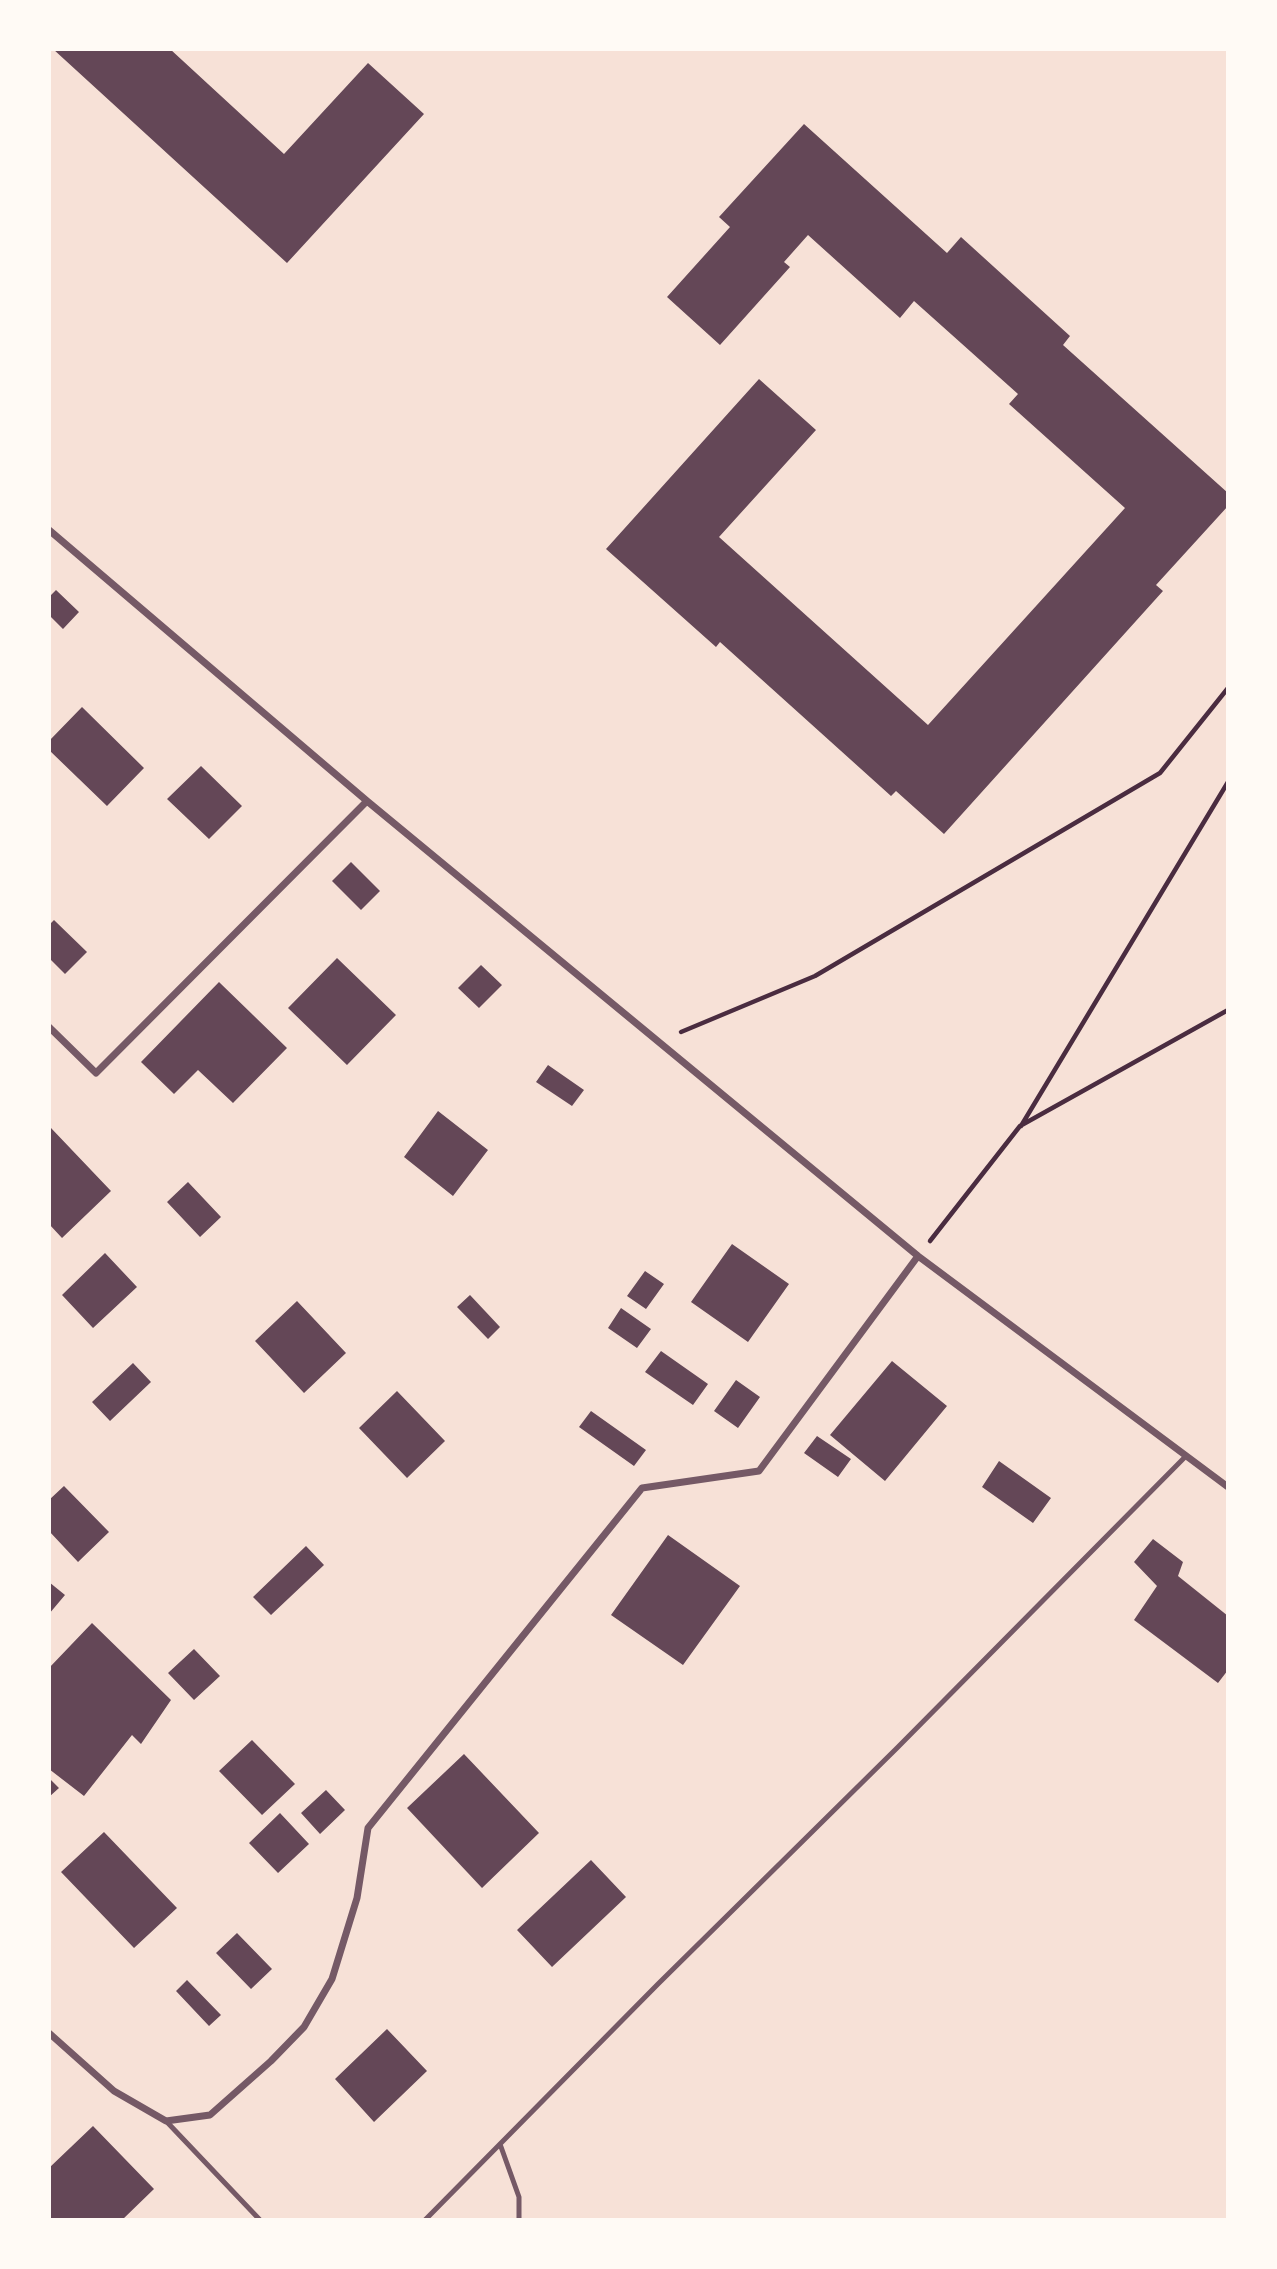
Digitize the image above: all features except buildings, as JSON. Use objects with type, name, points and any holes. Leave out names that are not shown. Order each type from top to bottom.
[{"type":"street","points":[[49,530],[367,802],[918,1256],[1228,1487]]},
{"type":"street","points":[[49,1027],[96,1073],[367,802]]},
{"type":"street","points":[[49,2032],[114,2091],[166,2121],[210,2115],[271,2061],[304,2026],[332,1979],[357,1898],[369,1828],[642,1488],[759,1471],[918,1256]]},
{"type":"lane","points":[[425,2220],[1186,1456]]},
{"type":"lane","points":[[166,2121],[260,2220]]},
{"type":"lane","points":[[499,2144],[519,2197],[519,2220]]},
{"type":"path","points":[[658,1042],[815,976],[1160,772],[1228,688]]},
{"type":"path","points":[[918,1256],[1020,1126],[1228,782]]},
{"type":"path","points":[[1020,1126],[1228,1010]]}]
